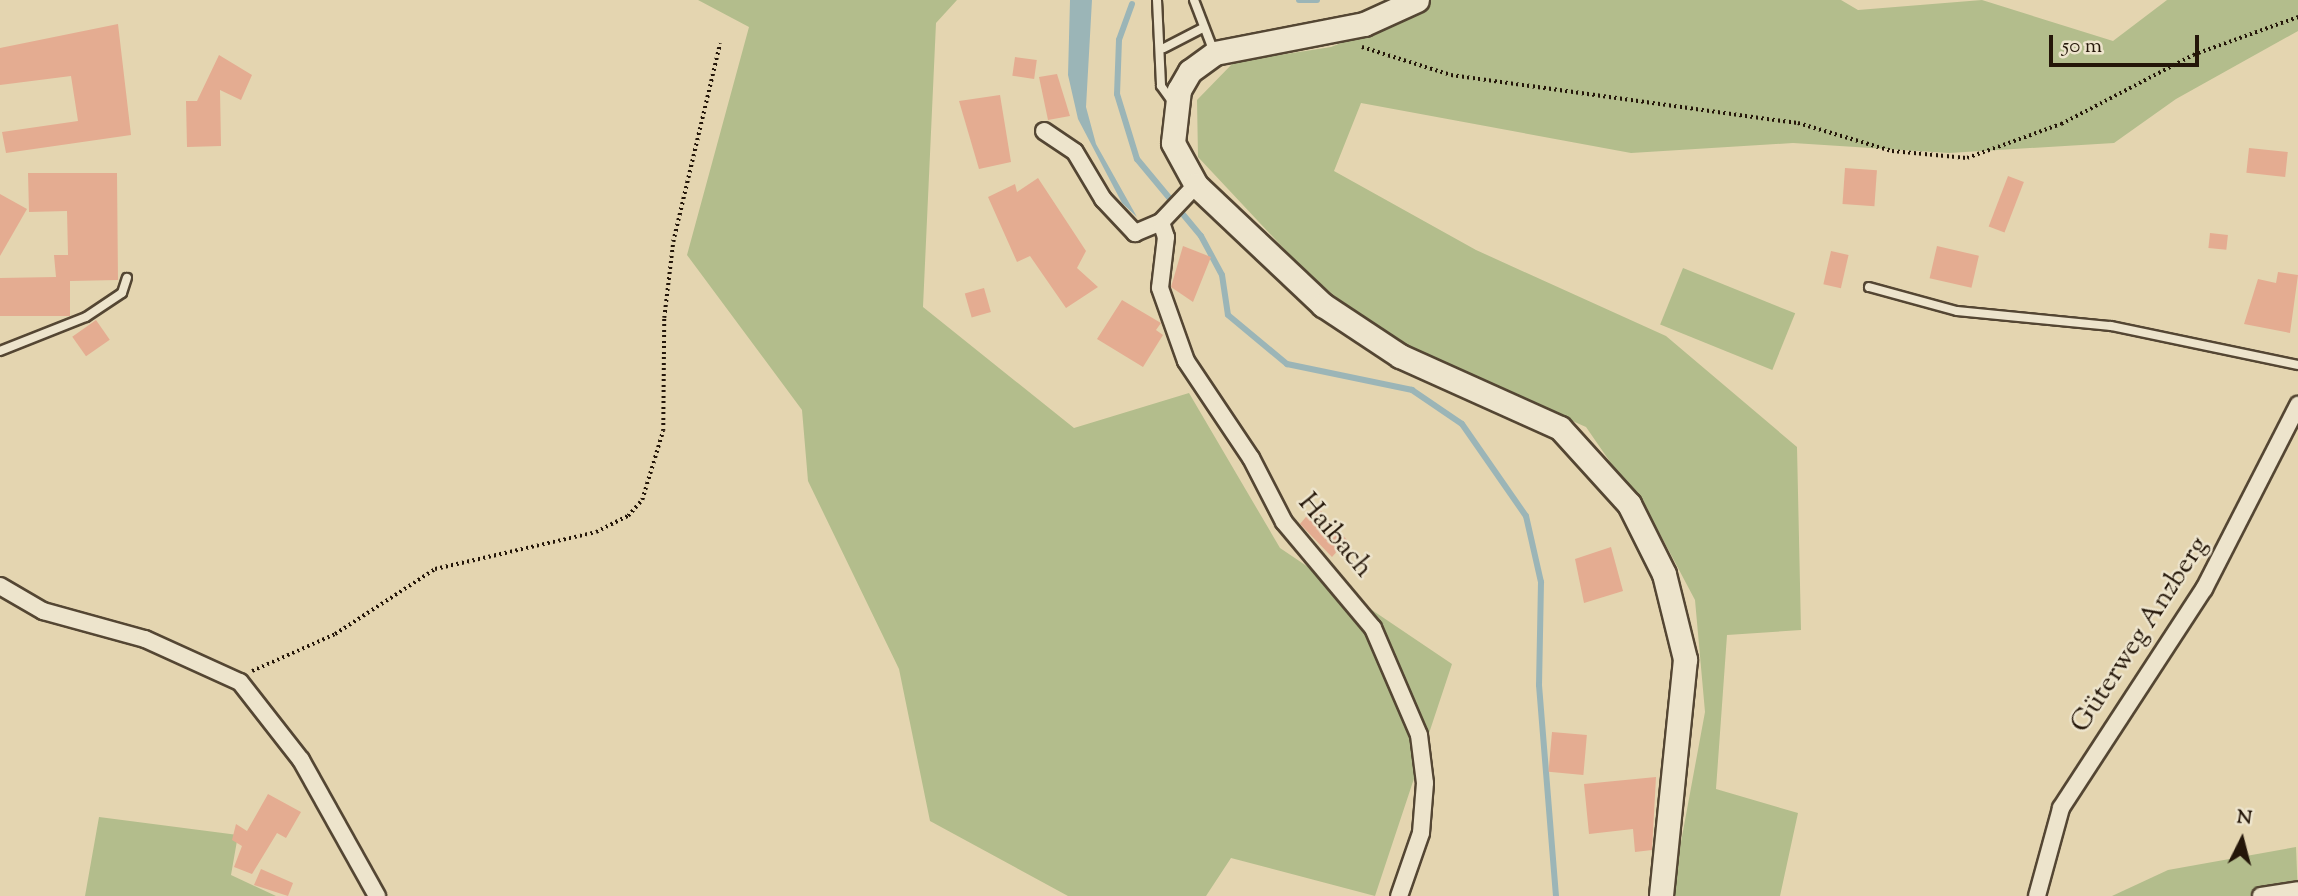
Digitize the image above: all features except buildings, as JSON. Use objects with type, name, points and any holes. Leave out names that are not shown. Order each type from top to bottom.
[{"type":"main road","points":[[1417,0],[1364,24],[1215,53],[1191,71],[1174,103],[1173,143],[1188,192],[1366,337],[1560,428],[1629,504],[1664,574],[1685,659],[1661,896]]},
{"type":"street","points":[[1044,131],[1075,152],[1103,200],[1135,233],[1165,218],[1188,192]]},
{"type":"street","name":"Haibach","points":[[1165,218],[1166,237],[1160,288],[1191,369],[1251,458],[1284,523],[1359,606],[1411,709],[1423,756],[1425,806],[1399,896]]},
{"type":"street","name":"Güterweg Anzberg","points":[[2037,896],[2061,808],[2204,589],[2298,405]]},
{"type":"street","points":[[0,586],[43,611],[145,639],[240,682],[301,760],[377,896]]},
{"type":"street","points":[[2261,896],[2298,890]]},
{"type":"lane","points":[[1157,0],[1164,48],[1161,86],[1174,103]]},
{"type":"lane","points":[[1194,0],[1201,29],[1215,53]]},
{"type":"lane","points":[[1164,48],[1201,29]]},
{"type":"lane","points":[[0,351],[86,317],[122,293],[127,278]]},
{"type":"lane","points":[[1869,287],[1957,311],[2112,326],[2298,365]]},
{"type":"path","points":[[1353,44],[1451,75],[1798,123],[1892,151],[1967,158],[2061,124],[2193,55],[2298,17]]},
{"type":"path","points":[[240,682],[262,664],[335,634],[435,569],[613,526],[642,500],[662,440],[664,318],[673,242],[720,43]]},
{"type":"green space","points":[[698,0],[957,0],[936,23],[923,307],[1074,428],[1189,393],[1280,548],[1452,664],[1375,896],[1231,858],[1206,896],[1068,896],[930,821],[899,669],[808,481],[802,410],[687,255],[749,27]]},
{"type":"green space","points":[[1431,0],[1841,0],[1858,10],[1982,0],[2113,41],[2167,0],[2298,0],[2298,31],[2176,99],[2114,143],[1949,153],[1793,143],[1631,153],[1361,103],[1334,171],[1476,250],[1666,336],[1797,447],[1801,630],[1727,635],[1716,789],[1798,813],[1780,896],[1671,896],[1705,712],[1695,600],[1660,534],[1586,427],[1384,338],[1304,270],[1198,157],[1197,100],[1234,62],[1331,47],[1410,16]]},
{"type":"green space","points":[[1683,268],[1795,313],[1772,370],[1660,325]]},
{"type":"green space","points":[[99,817],[238,835],[231,875],[276,896],[85,896]]},
{"type":"green space","points":[[2296,847],[2298,896],[2112,896],[2168,870]]},
{"type":"water","points":[[1070,0],[1092,0],[1086,107],[1096,144],[1137,217],[1122,203],[1078,119],[1068,75]]},
{"type":"waterway","points":[[1299,0],[1317,0]]},
{"type":"waterway","points":[[1132,4],[1119,40],[1117,94],[1137,159],[1201,236],[1222,275],[1228,315],[1287,364],[1412,390],[1462,424],[1526,516],[1541,582],[1539,685],[1556,896]]}]
